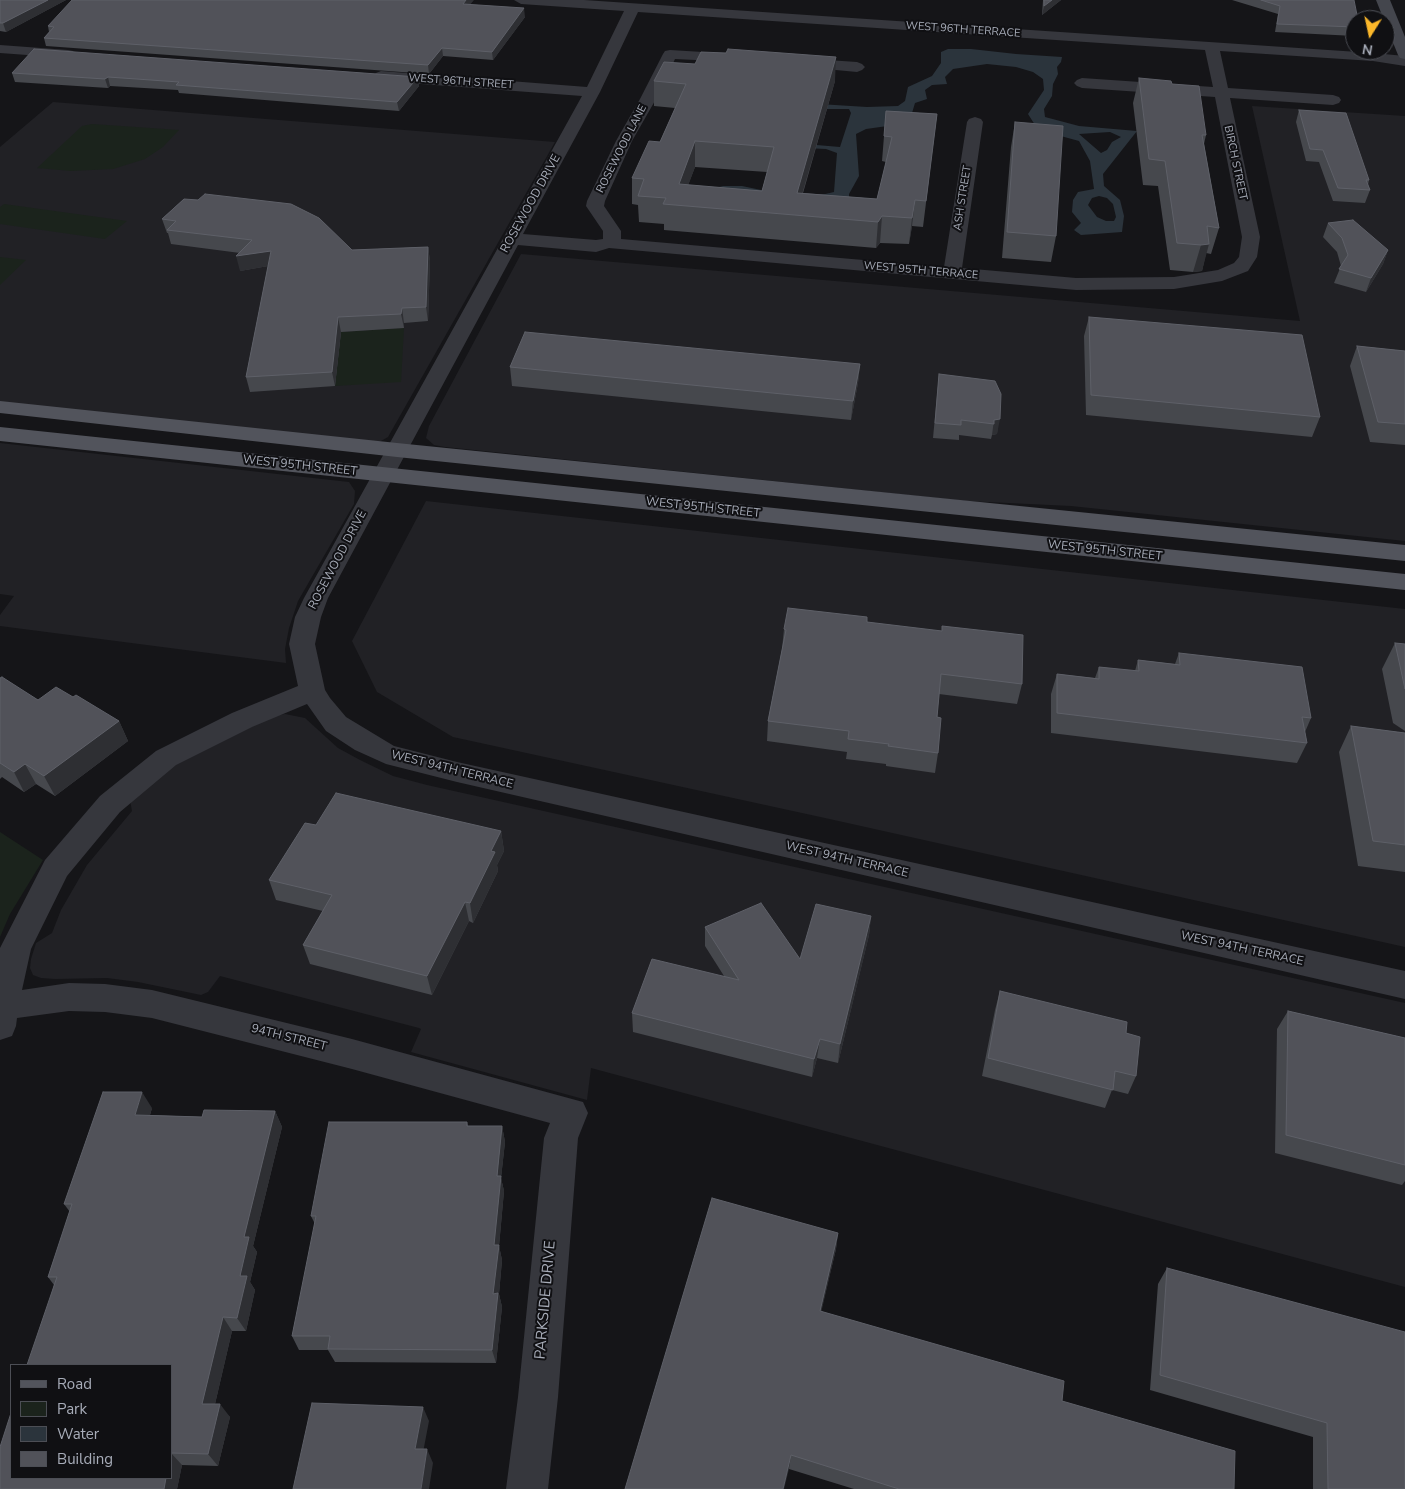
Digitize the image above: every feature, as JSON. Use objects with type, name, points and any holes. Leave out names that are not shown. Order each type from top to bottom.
[{"type":"main road","points":[[1383,0],[1405,55]]},
{"type":"main road","points":[[0,406],[397,450],[1405,553]]},
{"type":"main road","name":"WEST 95TH STREET","points":[[0,434],[1405,582]]},
{"type":"street","name":"WEST 96TH TERRACE","points":[[521,0],[1373,57],[1405,61]]},
{"type":"street","name":"ROSEWOOD DRIVE","points":[[312,691],[302,644],[308,617],[316,598],[592,92],[633,8]]},
{"type":"street","name":"BIRCH STREET","points":[[1212,46],[1251,237],[1248,257],[1241,267],[1231,272]]},
{"type":"street","points":[[1,50],[82,55]]},
{"type":"street","name":"ROSEWOOD LANE","points":[[609,243],[613,237],[612,231],[595,206],[596,201],[624,141],[648,99],[670,54],[748,59]]},
{"type":"street","points":[[788,62],[857,67]]},
{"type":"street","name":"WEST 96TH STREET","points":[[368,75],[592,92]]},
{"type":"street","points":[[1082,83],[1333,100]]},
{"type":"street","name":"ASH STREET","points":[[952,273],[975,122]]},
{"type":"street","name":"WEST 95TH TERRACE","points":[[514,235],[596,246],[609,243],[1076,284],[1150,284],[1200,280],[1231,272]]},
{"type":"street","points":[[1,1016],[15,949],[56,868],[110,804],[166,758],[242,720],[312,691]]},
{"type":"street","name":"WEST 94TH TERRACE","points":[[312,691],[336,724],[365,744],[395,756],[457,772],[1405,985]]},
{"type":"street","name":"94TH STREET","points":[[1,1016],[69,997],[105,998],[152,1004],[352,1054],[571,1113]]},
{"type":"street","name":"PARKSIDE DRIVE","points":[[527,1489],[538,1396],[561,1138],[571,1113]]},
{"type":"shaded area","points":[[53,102],[555,142],[388,437],[381,441],[366,441],[0,403],[0,147]]},
{"type":"shaded area","points":[[1252,106],[1405,116],[1405,541],[1071,506],[966,501],[445,447],[434,445],[426,438],[429,426],[521,254],[1300,321]]},
{"type":"shaded area","points":[[0,443],[349,482],[355,491],[354,504],[298,601],[289,628],[285,649],[286,663],[0,626],[0,615],[14,596],[0,594]]},
{"type":"shaded area","points":[[426,501],[1405,609],[1405,947],[453,737],[377,692],[352,641]]},
{"type":"shaded area","points":[[285,714],[305,718],[338,748],[360,760],[393,776],[427,785],[1405,1003],[1405,1287],[591,1068],[587,1100],[411,1052],[421,1029],[419,1028],[220,976],[208,992],[201,995],[138,982],[107,978],[55,979],[41,978],[33,975],[30,968],[36,943],[52,933],[61,910],[87,865],[132,811],[130,800],[180,760],[274,716]]},
{"type":"green space","points":[[92,124],[179,130],[163,147],[145,159],[113,169],[71,171],[37,168],[82,126]]},
{"type":"green space","points":[[4,204],[127,221],[105,239],[0,224],[0,207]]},
{"type":"green space","points":[[0,257],[26,260],[0,285]]},
{"type":"green space","points":[[404,328],[401,382],[335,386],[341,332]]},
{"type":"green space","points":[[0,832],[43,860],[10,914],[0,937]]},
{"type":"water","points":[[948,49],[971,49],[1062,57],[1057,67],[1058,74],[1053,84],[1052,96],[1044,109],[1045,117],[1079,126],[1137,131],[1103,174],[1104,186],[1120,200],[1124,216],[1122,232],[1081,235],[1074,230],[1081,223],[1072,212],[1073,200],[1078,192],[1094,189],[1090,161],[1079,141],[1046,132],[1035,125],[1028,114],[1044,90],[1043,79],[1033,72],[1016,67],[987,64],[953,69],[945,77],[947,84],[932,85],[925,90],[927,99],[915,103],[909,123],[866,129],[856,134],[859,176],[849,194],[849,199],[852,199],[849,204],[856,215],[815,209],[784,213],[783,217],[779,219],[769,217],[764,207],[714,201],[711,189],[723,186],[742,186],[785,195],[812,197],[834,192],[837,153],[826,149],[675,142],[678,137],[684,135],[840,147],[851,113],[849,109],[743,109],[728,105],[732,95],[819,104],[867,107],[898,106],[905,101],[908,87],[932,76],[941,63],[941,52]],"holes":[[[1110,132],[1121,137],[1112,142],[1107,150],[1101,153],[1079,134]],[[735,190],[771,200],[762,202],[729,199],[721,195],[723,192]],[[1099,196],[1107,198],[1113,204],[1116,217],[1114,221],[1106,221],[1097,217],[1088,205],[1092,198]]]},
{"type":"building","points":[[0,0],[48,0],[0,23]]},
{"type":"building","points":[[72,0],[466,0],[463,4],[524,8],[492,52],[442,48],[428,65],[44,38],[54,27],[48,26]]},
{"type":"building","points":[[1044,0],[1052,0],[1044,6]]},
{"type":"building","points":[[1261,0],[1354,0],[1356,10],[1345,10],[1345,27],[1277,24],[1280,6]]},
{"type":"building","points":[[34,49],[418,77],[397,102],[176,85],[179,82],[12,73]]},
{"type":"building","points":[[728,49],[836,57],[797,193],[877,199],[892,137],[884,136],[886,111],[937,114],[926,201],[915,200],[912,218],[882,216],[878,222],[663,204],[666,198],[638,196],[644,179],[632,178],[649,141],[660,142],[686,84],[654,81],[664,62],[695,64],[701,52],[726,53]],"holes":[[[695,141],[774,147],[762,191],[679,184]]]},
{"type":"building","points":[[1139,78],[1171,81],[1172,84],[1199,86],[1206,135],[1202,135],[1219,228],[1207,226],[1209,244],[1177,243],[1165,161],[1149,159]]},
{"type":"building","points":[[1299,110],[1346,113],[1369,180],[1366,180],[1370,190],[1338,188],[1323,150],[1310,149]]},
{"type":"building","points":[[1015,122],[1063,126],[1056,236],[1007,232]]},
{"type":"building","points":[[205,194],[291,204],[319,218],[352,250],[428,247],[426,307],[402,308],[401,314],[338,317],[332,372],[246,377],[271,251],[236,256],[252,240],[167,230],[176,221],[162,219],[184,199],[198,200]]},
{"type":"building","points":[[1353,220],[1388,250],[1371,278],[1339,269],[1348,255],[1342,238],[1328,223]]},
{"type":"building","points":[[1089,317],[1302,335],[1320,417],[1091,395]]},
{"type":"building","points":[[525,332],[860,364],[853,401],[510,367]]},
{"type":"building","points":[[1357,346],[1405,351],[1405,424],[1378,422]]},
{"type":"building","points":[[939,374],[995,381],[1001,394],[1000,419],[994,420],[994,424],[961,420],[961,425],[935,423]]},
{"type":"building","points":[[788,608],[867,617],[867,622],[942,631],[942,626],[1023,635],[1022,684],[941,674],[937,717],[941,718],[938,753],[848,739],[849,731],[768,721],[786,630],[784,629]]},
{"type":"building","points":[[1395,643],[1405,644],[1405,689]]},
{"type":"building","points":[[1179,653],[1302,667],[1311,718],[1302,717],[1307,743],[1057,713],[1057,674],[1099,679],[1099,667],[1139,671],[1138,660],[1180,665]]},
{"type":"building","points":[[2,677],[38,700],[56,687],[73,697],[76,695],[119,721],[44,776],[25,764],[14,772],[0,763],[0,678]]},
{"type":"building","points":[[1351,726],[1405,733],[1405,845],[1373,841]]},
{"type":"building","points":[[336,793],[501,831],[491,851],[495,852],[470,903],[465,902],[427,976],[303,945],[332,895],[269,880],[305,823],[316,825]]},
{"type":"building","points":[[761,903],[800,959],[816,904],[871,916],[840,1044],[820,1039],[814,1059],[632,1013],[652,959],[739,980],[705,927]]},
{"type":"building","points":[[1000,991],[1127,1022],[1126,1033],[1140,1037],[1136,1076],[1115,1071],[1113,1090],[988,1058]]},
{"type":"building","points":[[1288,1011],[1405,1038],[1405,1165],[1286,1135]]},
{"type":"building","points":[[103,1092],[142,1092],[135,1115],[202,1117],[204,1110],[275,1111],[244,1237],[249,1237],[240,1276],[247,1276],[237,1318],[223,1317],[202,1404],[220,1404],[208,1454],[172,1453],[172,1364],[27,1364],[57,1277],[48,1277],[72,1204],[64,1204]]},
{"type":"building","points":[[329,1122],[467,1122],[467,1126],[502,1126],[497,1176],[501,1176],[494,1245],[499,1245],[493,1294],[498,1293],[492,1350],[328,1349],[330,1336],[292,1336],[316,1216],[311,1216]]},
{"type":"building","points":[[712,1198],[838,1233],[820,1311],[1064,1381],[1062,1401],[1235,1451],[1234,1489],[899,1489],[791,1455],[783,1489],[625,1489]]},
{"type":"building","points":[[1167,1268],[1405,1332],[1405,1489],[1328,1489],[1327,1423],[1160,1375]]},
{"type":"building","points":[[312,1403],[423,1407],[415,1449],[427,1449],[421,1489],[293,1489]]},
{"type":"building","points":[[10,1416],[10,1479],[166,1479],[164,1489],[0,1489],[0,1447]]}]
